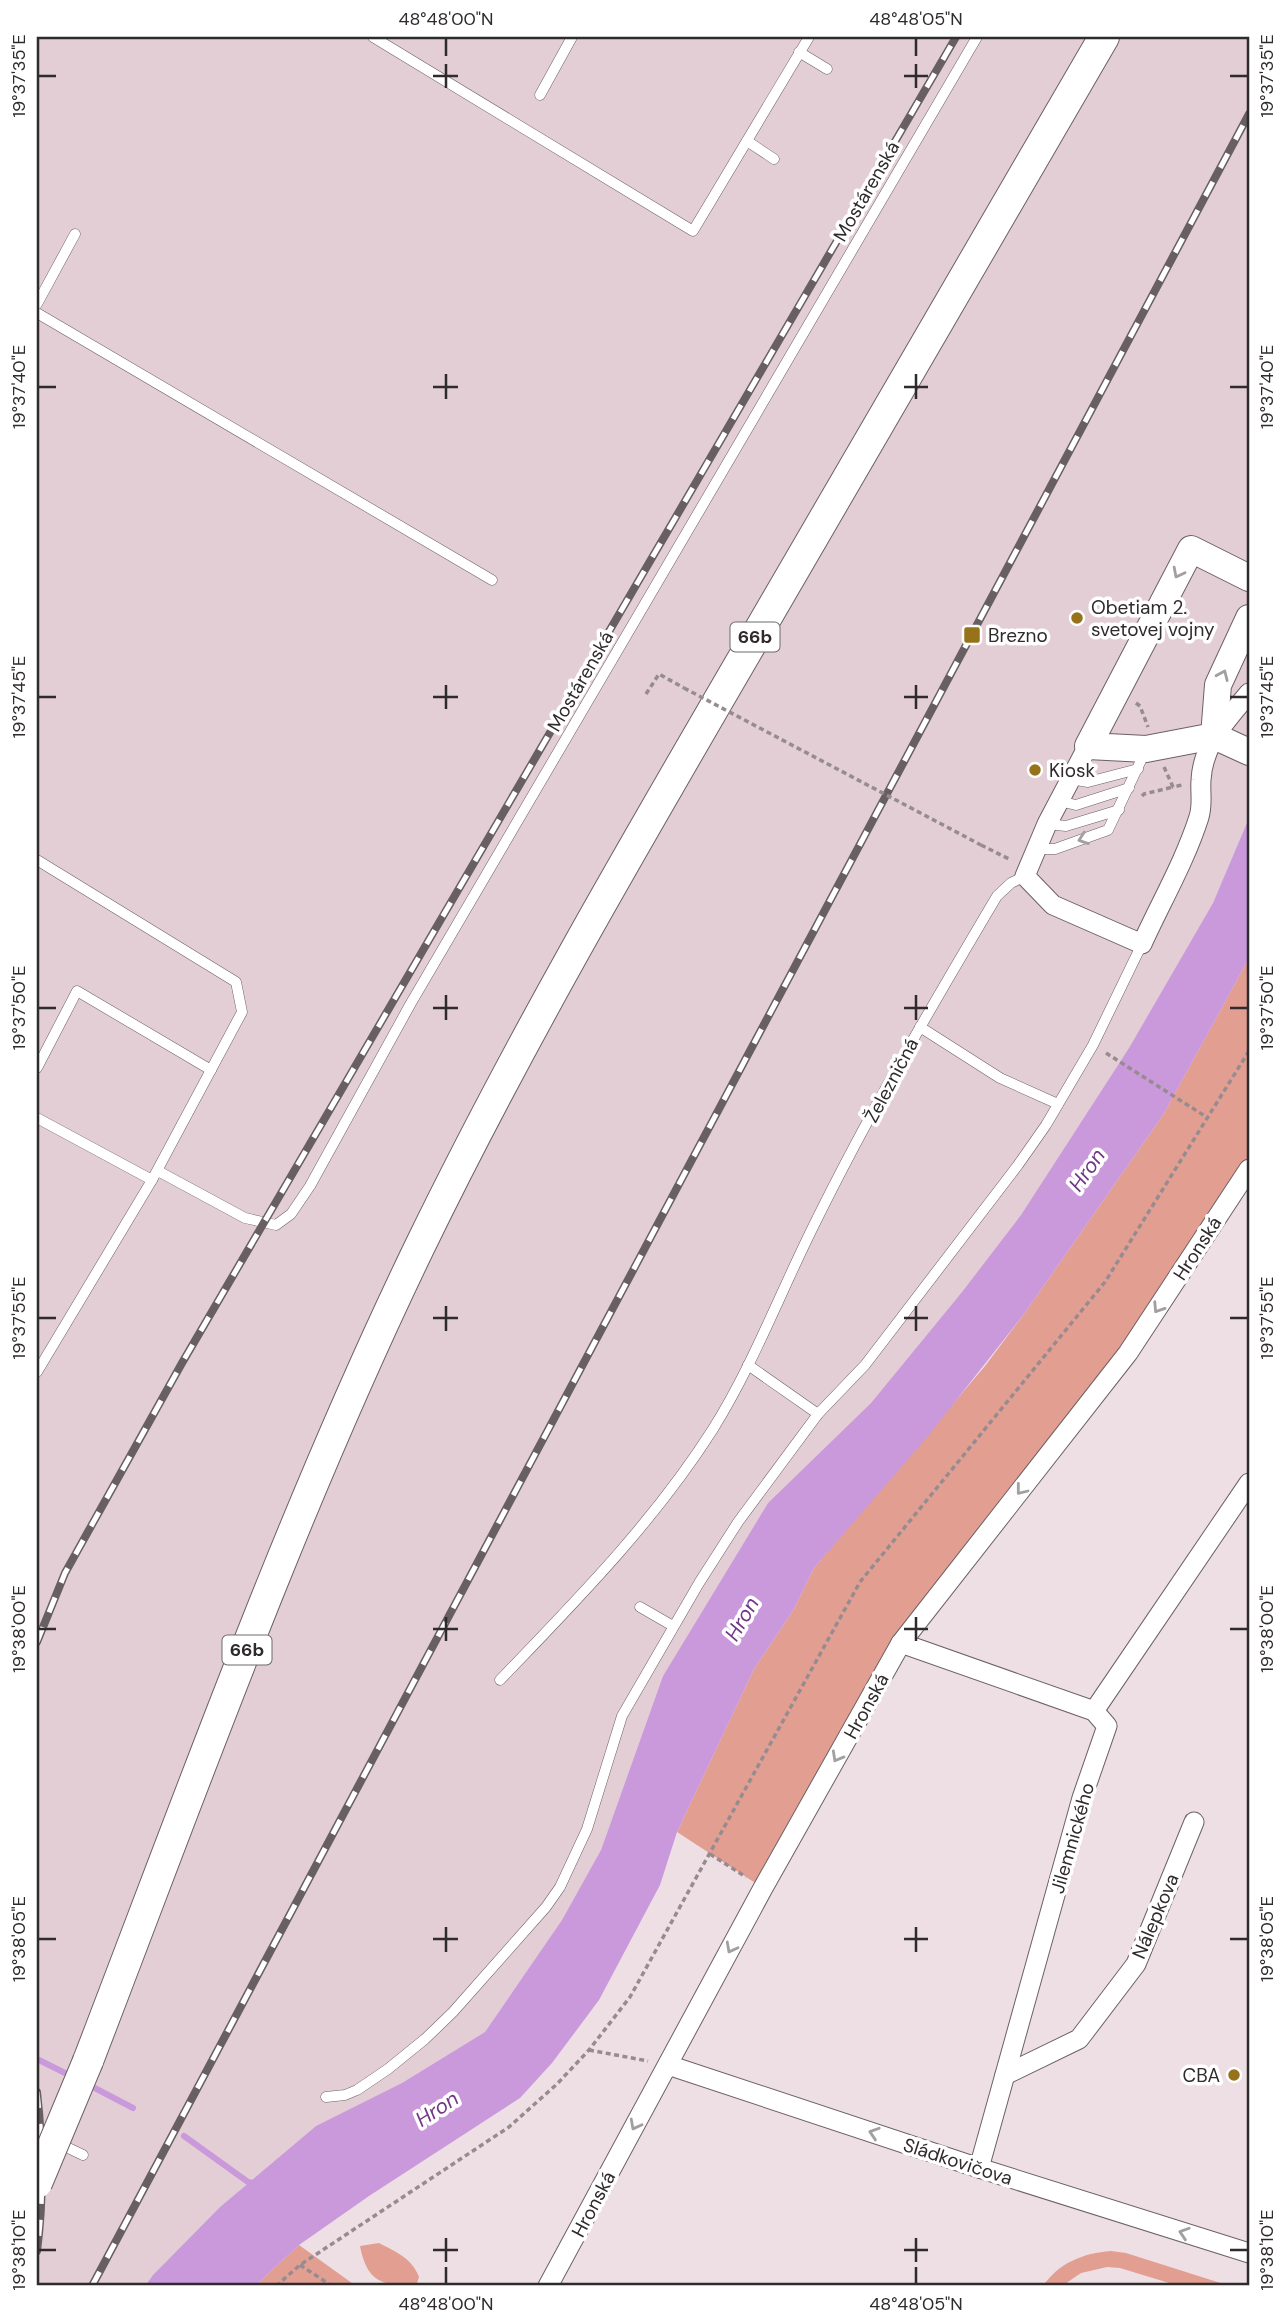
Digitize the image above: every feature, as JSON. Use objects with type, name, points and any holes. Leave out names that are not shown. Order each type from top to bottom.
[{"type":"main road","name":"66b","points":[[37,2183],[88,2061],[244,1654],[336,1432],[373,1344],[472,1141],[589,925],[1104,37]]},
{"type":"street","points":[[1249,578],[1191,549],[1047,824],[1025,876],[1053,905],[1142,944],[1200,814],[1200,781],[1205,755],[1214,736],[1249,693]]},
{"type":"street","points":[[1214,736],[1219,685],[1249,618]]},
{"type":"street","points":[[1088,746],[1142,759],[1214,736],[1249,752]]},
{"type":"street","name":"Hronská","points":[[548,2286],[764,1888],[901,1643],[1128,1353],[1249,1169]]},
{"type":"street","points":[[901,1643],[1094,1711],[1249,1483]]},
{"type":"street","name":"Jilemnického","points":[[979,2168],[1082,1798],[1107,1726],[1094,1711]]},
{"type":"street","name":"Nálepkova","points":[[1005,2075],[1079,2039],[1136,1964],[1194,1822]]},
{"type":"street","name":"Sládkovičova","points":[[668,2065],[979,2168],[1249,2253]]},
{"type":"lane","points":[[373,37],[693,231],[809,37]]},
{"type":"lane","points":[[540,95],[572,37]]},
{"type":"lane","name":"Mostárenská","points":[[37,1118],[255,1222],[276,1225],[291,1214],[310,1186],[418,991],[977,37]]},
{"type":"lane","points":[[799,52],[827,69]]},
{"type":"lane","points":[[747,141],[774,159]]},
{"type":"lane","points":[[37,304],[75,234]]},
{"type":"lane","points":[[37,313],[492,580]]},
{"type":"lane","points":[[1070,779],[1088,782],[1142,759]]},
{"type":"lane","points":[[1036,849],[1055,849],[1108,830],[1142,759]]},
{"type":"lane","points":[[1059,801],[1076,804],[1129,788]]},
{"type":"lane","points":[[1047,824],[1066,826],[1119,810]]},
{"type":"lane","points":[[37,860],[236,982],[242,1012],[155,1175],[37,1372]]},
{"type":"lane","name":"Železničná","points":[[500,1679],[631,1539],[679,1480],[714,1427],[748,1365],[815,1223],[920,1027],[997,896],[1011,883],[1025,876]]},
{"type":"lane","points":[[327,2097],[345,2095],[357,2090],[425,2039],[453,2012],[546,1907],[560,1887],[587,1829],[622,1716],[673,1626],[738,1522],[818,1414],[873,1354],[1018,1165],[1093,1045],[1142,944]]},
{"type":"lane","points":[[37,1068],[77,991],[211,1070]]},
{"type":"lane","points":[[920,1027],[1000,1079],[1058,1104]]},
{"type":"lane","points":[[748,1365],[818,1414]]},
{"type":"lane","points":[[640,1607],[673,1626]]},
{"type":"lane","points":[[37,2133],[83,2155]]},
{"type":"path","points":[[646,694],[659,674],[981,845]]},
{"type":"path","points":[[276,2286],[300,2265],[509,2127],[557,2084],[589,2050],[631,1997],[860,1582],[1105,1282],[1249,1051]]},
{"type":"path","points":[[1107,1053],[1208,1118]]},
{"type":"path","points":[[710,1854],[764,1888]]},
{"type":"path","points":[[589,2050],[668,2065]]},
{"type":"path","points":[[300,2265],[332,2286]]},
{"type":"shaded area","points":[[37,37],[1249,37],[1249,818],[1213,903],[1129,1048],[1021,1215],[871,1403],[768,1503],[663,1676],[601,1850],[562,1920],[485,2032],[402,2083],[316,2126],[220,2207],[145,2286],[37,2286]]},
{"type":"shaded area","points":[[1249,958],[1249,1169],[1128,1353],[901,1643],[763,1888],[677,1832],[754,1669],[794,1609],[814,1568],[985,1366],[1163,1115]]},
{"type":"shaded area","points":[[379,2243],[403,2256],[412,2265],[419,2277],[416,2286],[385,2283],[372,2274],[360,2246]]},
{"type":"shaded area","points":[[299,2245],[356,2286],[255,2286]]},
{"type":"shaded area","points":[[1111,2251],[1126,2253],[1230,2286],[1179,2286],[1120,2268],[1107,2267],[1081,2273],[1062,2286],[1043,2286],[1064,2265],[1091,2254]]},
{"type":"water","name":"Hron","points":[[1249,818],[1249,958],[1163,1115],[1024,1314],[928,1436],[814,1568],[794,1609],[754,1669],[677,1832],[660,1885],[599,2000],[552,2063],[520,2098],[299,2245],[255,2286],[145,2286],[220,2207],[316,2126],[402,2083],[485,2032],[562,1920],[601,1850],[663,1676],[768,1503],[871,1403],[1021,1215],[1129,1048],[1213,903]]},
{"type":"waterway","points":[[37,2059],[73,2077]]},
{"type":"waterway","points":[[89,2085],[133,2108]]},
{"type":"waterway","points":[[184,2136],[248,2182],[254,2183]]},
{"type":"railway","points":[[37,1642],[65,1573],[182,1363],[956,37]]},
{"type":"railway","points":[[92,2286],[1249,114]]},
{"type":"railway","points":[[37,2092],[42,2171],[37,2251]]},
{"type":"place","name":"Obetiam 2. svetovej vojny","points":[[1077,618]]},
{"type":"place","name":"Brezno","points":[[972,635]]},
{"type":"place","name":"Kiosk","points":[[1035,770]]},
{"type":"place","name":"CBA","points":[[1234,2075]]}]
